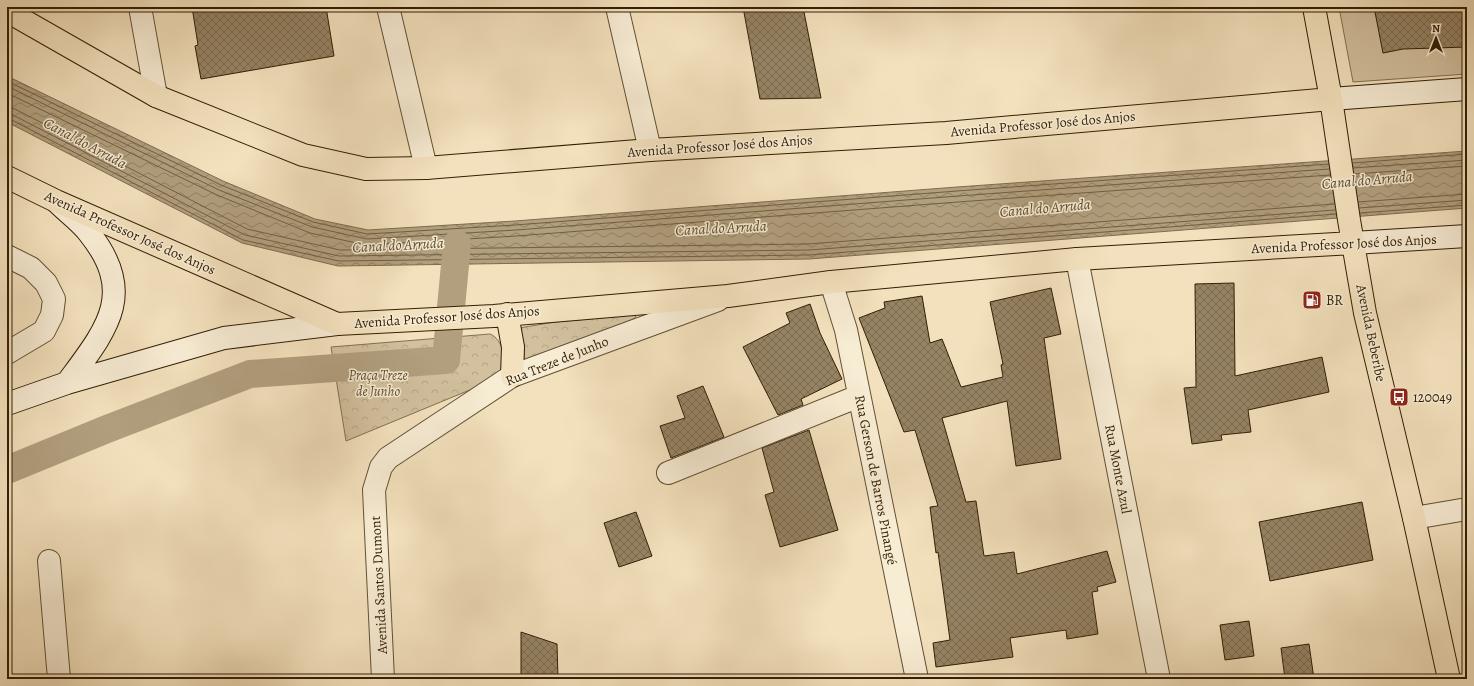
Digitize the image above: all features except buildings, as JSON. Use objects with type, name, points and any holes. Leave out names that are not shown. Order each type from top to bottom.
[{"type":"main road","name":"Avenida Beberibe","points":[[1314,7],[1331,100],[1348,220],[1371,339],[1414,518],[1449,679]]},
{"type":"main road","name":"Avenida Professor José dos Anjos","points":[[7,11],[156,96],[302,155],[366,169],[426,168],[650,150],[946,133],[1331,100]]},
{"type":"main road","name":"Avenida Professor José dos Anjos","points":[[7,177],[56,201],[337,324],[501,315],[728,296],[831,282],[1077,259],[1352,243]]},
{"type":"main road","points":[[501,315],[513,347],[512,376]]},
{"type":"street","points":[[140,7],[156,96]]},
{"type":"street","points":[[388,7],[426,168]]},
{"type":"street","points":[[618,7],[650,150]]},
{"type":"street","name":"Avenida Professor José dos Anjos","points":[[1331,100],[1467,89]]},
{"type":"street","points":[[56,201],[89,232],[104,255],[112,271],[115,293],[110,317],[97,343],[67,382]]},
{"type":"street","name":"Avenida Professor José dos Anjos","points":[[1352,243],[1467,236]]},
{"type":"street","points":[[7,256],[31,268],[46,283],[54,299],[52,315],[44,331],[7,353]]},
{"type":"street","name":"Rua Monte Azul","points":[[1077,259],[1159,679]]},
{"type":"street","name":"Rua Gerson de Barros Pinangé","points":[[831,282],[846,330],[917,679]]},
{"type":"street","name":"Rua Treze de Junho","points":[[374,490],[381,467],[388,458],[512,376],[728,296]]},
{"type":"street","points":[[7,404],[67,382],[224,338],[337,324]]},
{"type":"street","points":[[668,473],[859,396]]},
{"type":"street","name":"Avenida Santos Dumont","points":[[374,490],[384,679]]},
{"type":"street","points":[[1414,518],[1467,508]]},
{"type":"street","points":[[49,561],[59,679]]},
{"type":"green space","points":[[1339,7],[1467,7],[1467,74],[1353,82]]},
{"type":"green space","points":[[636,316],[634,319],[528,364],[524,361],[524,347],[519,328],[555,322]]},
{"type":"green space","name":"Praça Treze de Junho","points":[[490,334],[501,345],[503,357],[502,368],[499,375],[494,380],[346,441],[331,347]]},
{"type":"water","name":"Canal do Arruda","points":[[7,76],[223,181],[315,219],[368,230],[515,221],[957,187],[1467,151],[1467,208],[809,259],[338,266],[242,243],[7,122]]},
{"type":"waterway","points":[[7,470],[107,429],[250,374],[446,360],[457,244]]},
{"type":"place","name":"BR","points":[[1312,300]]},
{"type":"place","name":"120049","points":[[1399,397]]}]
